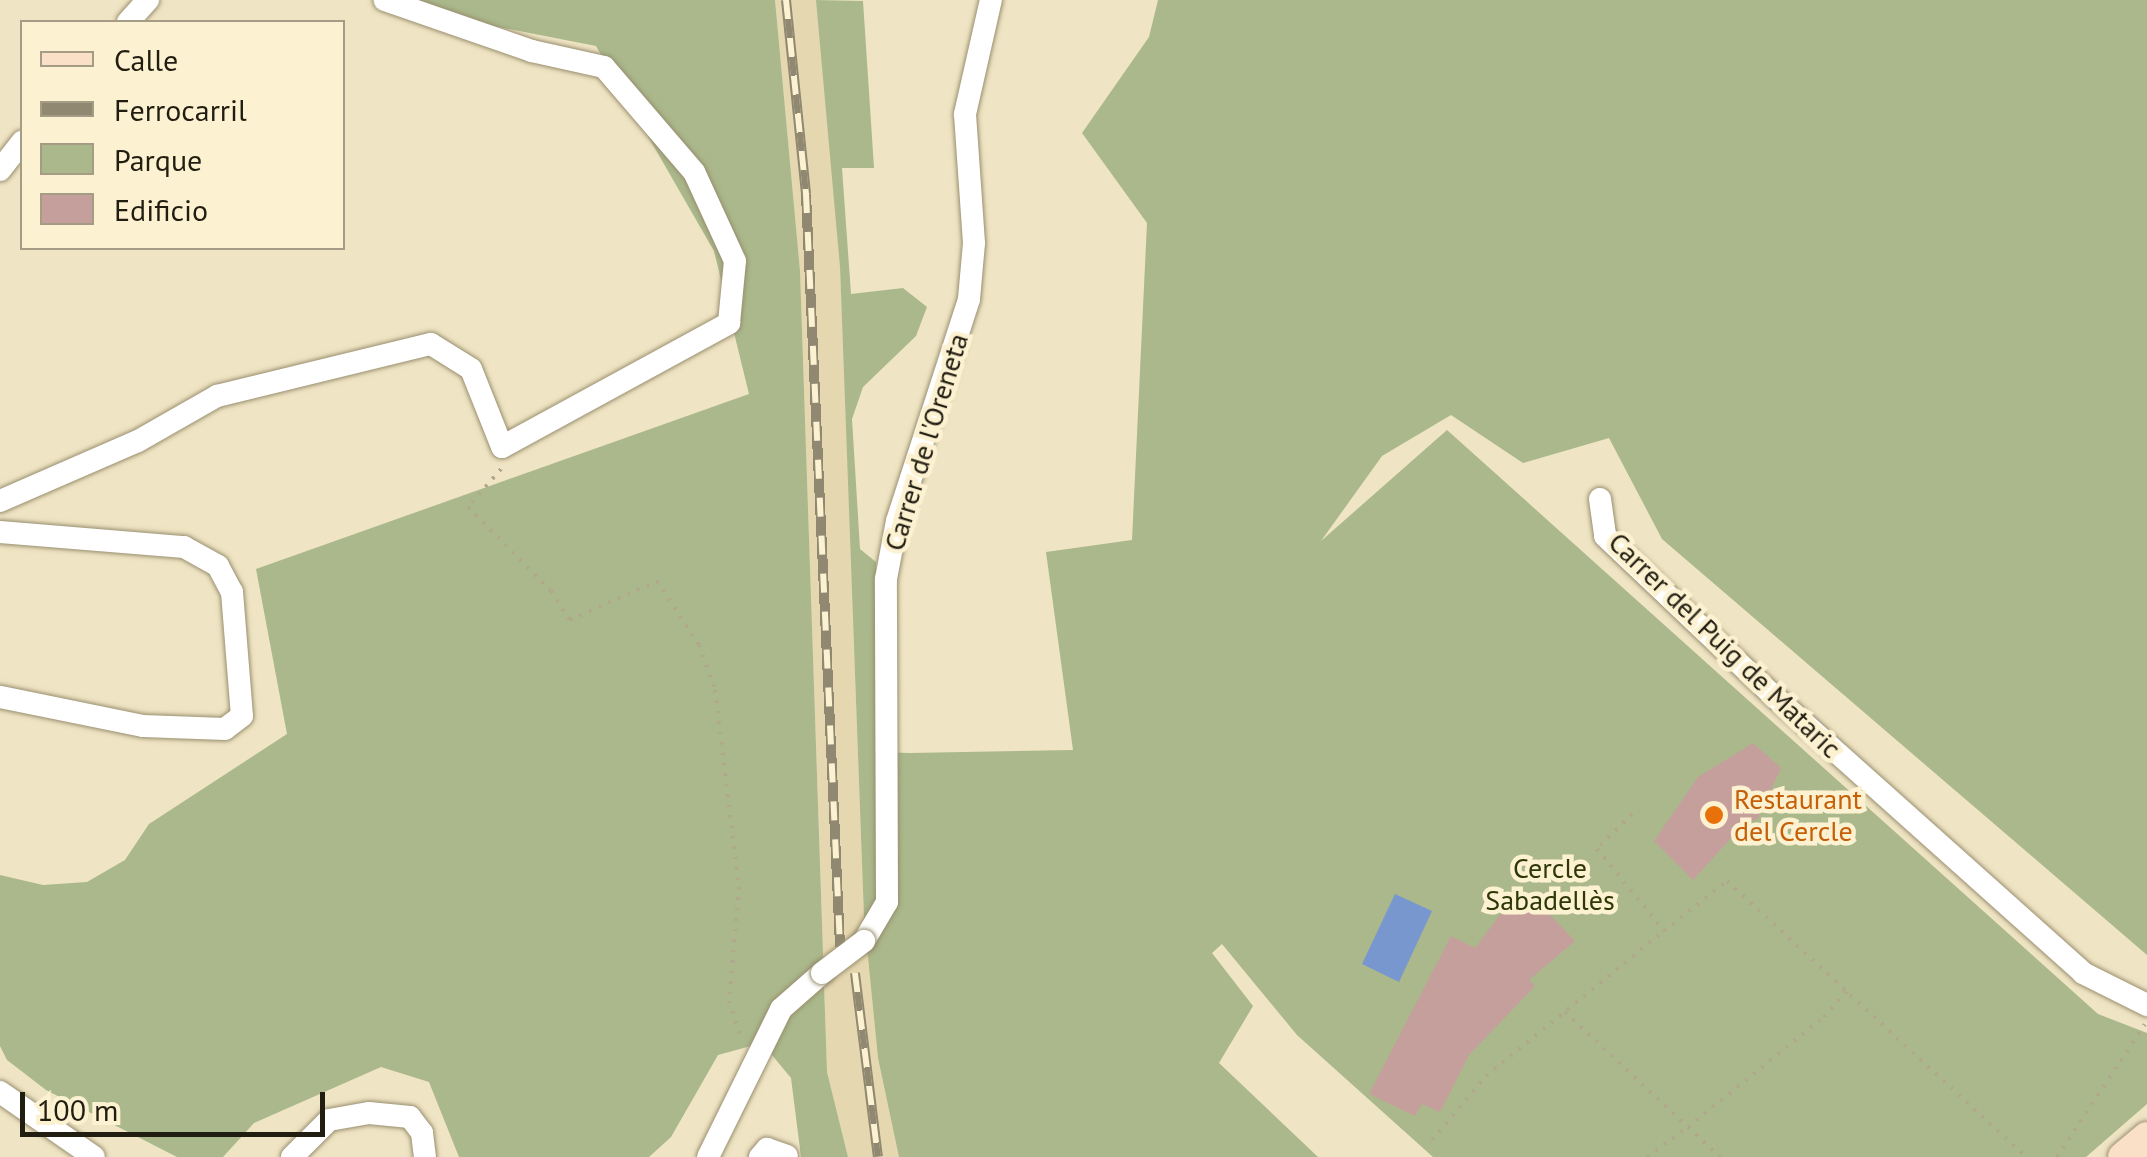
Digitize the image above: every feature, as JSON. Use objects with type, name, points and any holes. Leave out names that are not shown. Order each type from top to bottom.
[{"type":"street","points":[[130,20],[148,0]]},
{"type":"street","points":[[0,501],[138,441],[217,396],[417,345],[431,344],[472,369],[502,446],[729,323],[735,261],[694,172],[604,67],[532,51],[385,0]]},
{"type":"street","name":"Carrer de l'Oreneta","points":[[752,1070],[787,999],[864,941],[887,902],[886,579],[897,521],[969,298],[974,243],[965,114],[991,0]]},
{"type":"street","points":[[0,170],[20,145]]},
{"type":"street","name":"Carrer del Puig de Mataric","points":[[1600,499],[1604,536],[1777,700],[2083,973],[2147,1006]]},
{"type":"street","points":[[0,532],[184,547],[218,566],[232,592],[242,716],[225,729],[144,726],[0,696]]},
{"type":"street","points":[[708,1157],[752,1070]]},
{"type":"street","points":[[0,1092],[94,1157]]},
{"type":"street","points":[[292,1157],[329,1120],[369,1112],[410,1117],[422,1133],[425,1157]]},
{"type":"street","points":[[2123,1157],[2147,1137]]},
{"type":"street","points":[[760,1157],[766,1149],[787,1156]]},
{"type":"path","points":[[502,446],[501,474],[468,507],[551,590],[570,620],[657,581],[699,645],[714,690],[739,887],[729,1001],[752,1070]]},
{"type":"path","points":[[1632,814],[1597,848],[1664,931]]},
{"type":"path","points":[[1432,1140],[1486,1076],[1727,881],[2026,1157]]},
{"type":"path","points":[[1648,1157],[1847,991]]},
{"type":"path","points":[[1565,1012],[1720,1157]]},
{"type":"path","points":[[2056,1157],[2147,1021]]},
{"type":"shaded area","points":[[775,0],[816,0],[822,36],[840,267],[864,917],[878,1058],[899,1157],[848,1157],[827,1072],[800,271]]},
{"type":"green space","points":[[393,0],[775,0],[800,271],[827,1072],[848,1157],[801,1157],[791,1078],[762,1043],[718,1055],[671,1137],[649,1157],[459,1157],[429,1082],[381,1067],[254,1123],[223,1157],[177,1157],[46,1090],[7,1060],[0,1046],[0,875],[43,885],[87,882],[125,860],[149,824],[287,734],[256,569],[749,394],[714,251],[596,46],[392,6]]},
{"type":"green space","name":"Cercle Sabadellès","points":[[816,0],[863,1],[874,168],[842,168],[851,294],[903,288],[927,307],[916,336],[863,387],[852,419],[860,549],[876,562],[875,752],[910,753],[1073,750],[1046,552],[1132,540],[1147,223],[1082,133],[1149,37],[1158,0],[2147,0],[2147,955],[1662,539],[1609,438],[1523,463],[1451,415],[1382,456],[1321,541],[1447,430],[2098,1014],[2147,1033],[2147,1104],[2086,1157],[1433,1157],[1297,1035],[1222,944],[1212,953],[1253,1006],[1219,1063],[1318,1157],[899,1157],[878,1058],[864,917],[840,267]]},
{"type":"water","points":[[1395,894],[1432,911],[1399,982],[1362,964]]},
{"type":"building","name":"Restaurant del Cercle","points":[[1753,743],[1781,768],[1758,818],[1741,827],[1693,880],[1654,841],[1698,777]]},
{"type":"building","points":[[1529,893],[1575,941],[1529,980],[1535,986],[1469,1055],[1440,1112],[1422,1104],[1415,1116],[1369,1094],[1451,936],[1475,948],[1500,915]]},
{"type":"railway","points":[[786,0],[806,194],[840,947]]},
{"type":"railway","points":[[855,973],[878,1157]]},
{"type":"place","name":"Restaurant del Cercle","points":[[1714,815]]}]
